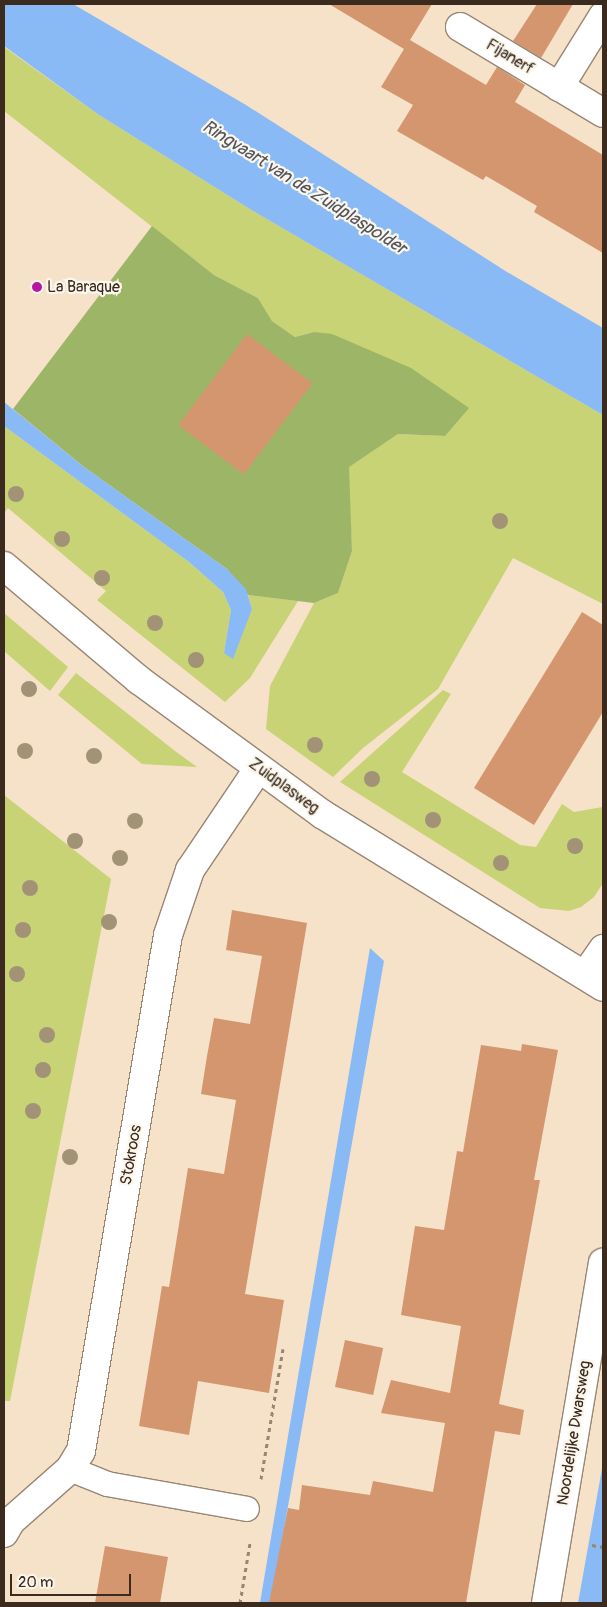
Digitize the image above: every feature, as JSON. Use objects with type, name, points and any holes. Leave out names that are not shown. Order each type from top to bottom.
[{"type":"street","points":[[559,87],[603,16]]},
{"type":"street","name":"Fijanerf","points":[[460,27],[603,113]]},
{"type":"street","name":"Zuidplasweg","points":[[4,566],[139,680],[258,769],[322,814],[594,981]]},
{"type":"street","name":"Stokroos","points":[[4,1534],[11,1521],[70,1469],[81,1451],[168,935],[190,870],[258,769]]},
{"type":"street","points":[[594,981],[603,949]]},
{"type":"street","name":"Noordelijke Dwarsweg","points":[[546,1603],[602,1276]]},
{"type":"lane","points":[[70,1469],[106,1484],[247,1509]]},
{"type":"green space","points":[[4,47],[99,115],[253,211],[603,415],[603,604],[513,558],[438,689],[363,748],[333,777],[266,729],[270,686],[314,603],[338,593],[352,551],[348,467],[398,434],[445,436],[314,332],[295,337],[272,321],[258,298],[214,275],[4,111]]},
{"type":"green space","points":[[152,226],[214,275],[258,298],[272,321],[295,337],[314,332],[332,334],[411,368],[469,408],[445,436],[398,434],[349,467],[352,551],[338,593],[314,603],[248,595],[227,569],[84,467],[13,409]]},
{"type":"green space","points":[[4,426],[189,562],[223,592],[231,610],[224,653],[252,609],[248,595],[298,601],[250,678],[225,702],[97,600],[106,591],[8,508],[4,513]]},
{"type":"green space","points":[[4,613],[68,667],[50,691],[4,651]]},
{"type":"green space","points":[[76,673],[197,767],[142,764],[58,695]]},
{"type":"green space","points":[[443,690],[451,694],[402,772],[520,845],[536,847],[562,804],[574,812],[603,807],[603,883],[594,897],[581,907],[569,911],[540,908],[340,782]]},
{"type":"green space","points":[[4,795],[111,879],[10,1401],[4,1401]]},
{"type":"water","name":"Ringvaart van de Zuidplaspolder","points":[[4,4],[73,4],[246,105],[507,272],[603,328],[603,415],[253,211],[99,115],[4,46]]},
{"type":"water","points":[[4,402],[84,467],[227,569],[246,589],[252,609],[233,659],[224,653],[231,610],[223,592],[189,562],[4,426]]},
{"type":"water","points":[[370,948],[384,961],[271,1603],[260,1603]]},
{"type":"water","points":[[603,1463],[603,1603],[578,1603]]},
{"type":"building","points":[[329,4],[432,4],[410,40],[486,85],[497,67],[525,85],[515,102],[603,155],[603,253],[534,212],[537,206],[486,176],[483,180],[397,131],[413,105],[381,87],[404,49]]},
{"type":"building","points":[[537,4],[573,4],[541,58],[513,41]]},
{"type":"building","points":[[247,334],[312,383],[244,474],[178,425]]},
{"type":"building","points":[[582,612],[603,625],[603,712],[534,825],[474,788]]},
{"type":"building","points":[[232,910],[307,923],[245,1294],[284,1300],[269,1393],[198,1381],[189,1435],[139,1426],[162,1286],[169,1287],[188,1168],[224,1174],[236,1100],[201,1094],[207,1056],[214,1018],[250,1024],[262,956],[226,950]]},
{"type":"building","points":[[522,1044],[558,1050],[534,1180],[540,1180],[499,1404],[524,1410],[520,1435],[495,1431],[466,1603],[269,1603],[288,1508],[299,1510],[302,1485],[370,1495],[373,1481],[433,1492],[445,1423],[381,1413],[391,1380],[450,1393],[461,1326],[401,1315],[415,1226],[444,1230],[457,1151],[463,1152],[481,1045],[521,1051]]},
{"type":"building","points":[[345,1340],[383,1348],[373,1395],[335,1387]]},
{"type":"building","points":[[105,1546],[168,1557],[160,1603],[95,1603]]},
{"type":"place","name":"La Baraque","points":[[37,287]]}]
